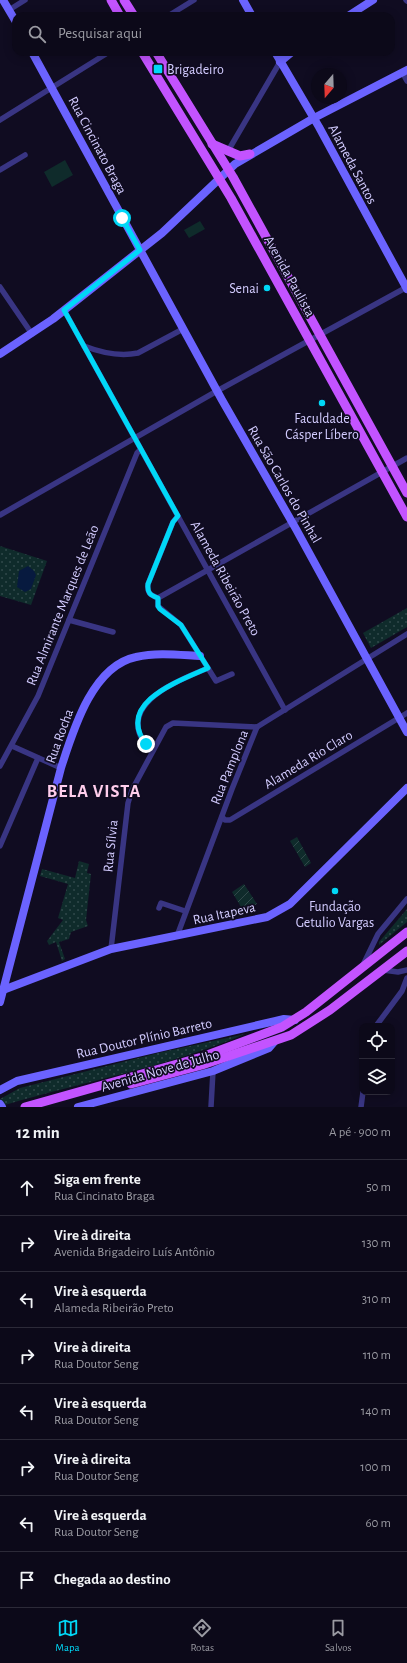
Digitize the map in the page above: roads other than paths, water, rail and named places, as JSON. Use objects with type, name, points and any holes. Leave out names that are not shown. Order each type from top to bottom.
[{"type":"main road","points":[[110,0],[118,12]]},
{"type":"main road","points":[[124,0],[132,12]]},
{"type":"main road","name":"Avenida Paulista","points":[[144,56],[220,178],[407,517]]},
{"type":"main road","name":"Avenida Paulista","points":[[158,56],[228,170],[407,493]]},
{"type":"main road","points":[[212,144],[243,157],[250,154]]},
{"type":"main road","points":[[25,1107],[176,1066],[282,1027],[295,1020],[407,932]]},
{"type":"main road","name":"Avenida Nove de Julho","points":[[275,1041],[291,1035],[324,1015],[407,951]]},
{"type":"main road","points":[[45,1107],[164,1076],[275,1041]]},
{"type":"street","points":[[3,0],[12,15]]},
{"type":"street","points":[[9,10],[25,0]]},
{"type":"street","points":[[174,12],[194,0]]},
{"type":"street","points":[[243,0],[250,12]]},
{"type":"street","points":[[354,12],[373,0]]},
{"type":"street","name":"Rua Cincinato Braga","points":[[34,56],[140,250]]},
{"type":"street","points":[[0,120],[102,56]]},
{"type":"street","name":"Alameda Santos","points":[[276,56],[314,118],[407,288]]},
{"type":"street","points":[[228,151],[280,62],[287,56]]},
{"type":"street","points":[[0,354],[32,334],[162,233],[228,170],[250,154],[314,118],[405,71],[407,81]]},
{"type":"street","points":[[0,170],[25,155]]},
{"type":"street","name":"Rua São Carlos do Pinhal","points":[[140,250],[292,521],[407,732]]},
{"type":"street","points":[[0,287],[32,334]]},
{"type":"street","points":[[0,515],[218,391],[407,288]]},
{"type":"street","name":"Alameda Ribeirão Preto","points":[[64,310],[285,710]]},
{"type":"street","points":[[84,346],[101,353],[138,353],[183,329]]},
{"type":"street","name":"Rua Almirante Marques de Leão","points":[[0,766],[34,706],[137,453],[140,450]]},
{"type":"street","points":[[178,516],[173,522],[148,584],[150,595],[158,598],[292,521],[407,458]]},
{"type":"street","points":[[158,598],[158,606],[160,609],[181,625],[217,682],[232,674]]},
{"type":"street","points":[[69,620],[113,632]]},
{"type":"street","name":"Rua Pamplona","points":[[177,936],[257,727],[366,658],[407,634]]},
{"type":"street","name":"Rua Rocha","points":[[0,1002],[61,768],[73,732],[85,705],[103,678],[115,667],[136,657],[170,655],[200,656]]},
{"type":"street","points":[[153,750],[146,744],[139,734],[138,714],[143,705],[152,696],[208,668]]},
{"type":"street","name":"Alameda Rio Claro","points":[[222,817],[230,820],[407,713]]},
{"type":"street","name":"Rua Sílvia","points":[[111,949],[128,803],[132,790],[166,727],[173,722],[257,727]]},
{"type":"street","points":[[12,746],[61,768]]},
{"type":"street","points":[[0,846],[38,758]]},
{"type":"street","name":"Rua Itapeva","points":[[3,990],[111,949],[267,917],[284,909],[407,788]]},
{"type":"street","points":[[362,968],[378,934],[407,899]]},
{"type":"street","points":[[161,903],[185,912]]},
{"type":"street","points":[[382,970],[398,972],[407,970]]},
{"type":"street","points":[[378,1023],[399,996],[406,980],[398,972]]},
{"type":"street","name":"Rua Doutor Plínio Barreto","points":[[0,1090],[17,1081],[91,1063],[284,1019],[295,1020]]},
{"type":"street","name":"Avenida Nove de Julho","points":[[78,1107],[213,1071],[269,1048],[275,1041]]},
{"type":"street","points":[[211,1107],[213,1071]]},
{"type":"street","points":[[361,1107],[363,1095]]},
{"type":"water","points":[[28,566],[36,575],[31,589],[25,592],[17,587],[19,571]]},
{"type":"place","name":"Brigadeiro","points":[[158,69]]},
{"type":"place","name":"Senai","points":[[267,288]]},
{"type":"place","name":"Faculdade Cásper Líbero","points":[[322,403]]},
{"type":"place","name":"Fundação Getulio Vargas","points":[[335,891]]},
{"type":"district","name":"BELA VISTA","points":[[94,791]]}]
